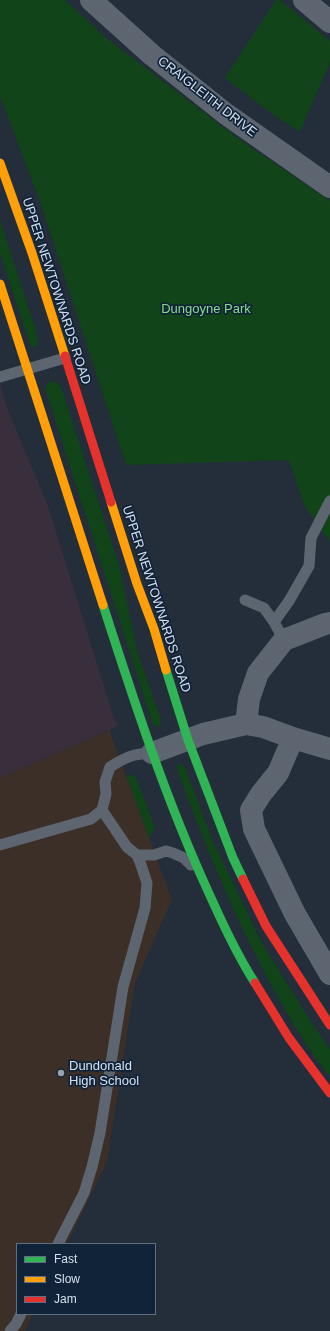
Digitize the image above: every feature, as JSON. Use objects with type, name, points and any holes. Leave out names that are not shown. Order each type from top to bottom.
[{"type":"highway","name":"UPPER NEWTOWNARDS ROAD","points":[[0,163],[32,253],[137,584],[154,629],[188,740],[232,858],[266,926],[305,988],[330,1024]]},
{"type":"highway","points":[[0,284],[114,639],[152,753],[175,813],[200,874],[235,949],[270,1009],[299,1053],[330,1093]]},
{"type":"street","name":"CRAIGLEITH DRIVE","points":[[91,0],[152,55],[226,114],[330,187]]},
{"type":"street","points":[[246,724],[249,698],[258,673],[279,631],[330,623]]},
{"type":"street","points":[[152,753],[203,734],[246,724],[263,727],[330,749]]},
{"type":"street","points":[[293,738],[278,773],[261,794],[251,810],[254,829],[295,914],[330,974]]},
{"type":"lane","points":[[0,377],[65,358]]},
{"type":"lane","points":[[279,631],[289,601],[309,566],[311,538],[330,501]]},
{"type":"lane","points":[[245,600],[264,608],[279,631]]},
{"type":"lane","points":[[0,845],[91,819],[102,810],[106,794],[105,782],[110,767],[126,757],[152,753]]},
{"type":"lane","points":[[59,1243],[84,1194],[92,1167],[101,1126],[123,987],[145,908],[147,883],[137,855],[127,847],[102,810]]},
{"type":"lane","points":[[137,855],[154,855],[166,852],[173,853],[184,858],[200,874]]},
{"type":"lane","points":[[10,1331],[20,1315]]},
{"type":"shaded area","points":[[0,383],[5,403],[48,506],[112,712],[118,726],[0,778]]},
{"type":"shaded area","name":"Dundonald High School","points":[[109,730],[172,900],[135,983],[107,1162],[67,1243],[16,1243],[16,1315],[33,1315],[25,1331],[0,1331],[0,778]]},
{"type":"green space","name":"Dungoyne Park","points":[[0,0],[65,0],[105,37],[236,137],[330,201],[330,542],[304,505],[289,460],[126,465],[41,204],[0,96]]},
{"type":"green space","points":[[276,0],[280,0],[330,41],[330,62],[300,132],[275,116],[225,78]]},
{"type":"green space","points":[[0,220],[35,328],[38,343],[36,347],[30,345],[0,253]]},
{"type":"green space","points":[[53,381],[59,384],[62,390],[120,569],[137,651],[160,717],[161,724],[159,727],[153,725],[45,388],[48,383]]},
{"type":"green space","points":[[179,764],[184,765],[212,839],[262,943],[330,1050],[330,1077],[311,1052],[286,1012],[252,947],[207,848],[178,772],[177,766]]},
{"type":"green space","points":[[126,774],[136,777],[155,828],[149,838]]},
{"type":"traffic: fast","points":[[103,605],[138,713],[177,819],[223,924],[241,960],[255,983]]},
{"type":"traffic: fast","points":[[166,670],[188,740],[233,858],[243,879]]},
{"type":"traffic: slow","points":[[0,163],[32,253],[65,356]]},
{"type":"traffic: slow","points":[[0,284],[103,605]]},
{"type":"traffic: slow","points":[[111,502],[137,584],[154,629],[166,670]]},
{"type":"traffic: jam","points":[[65,356],[111,502]]},
{"type":"traffic: jam","points":[[243,879],[266,926],[330,1025]]},
{"type":"traffic: jam","points":[[255,983],[289,1038],[330,1093]]},
{"type":"place","name":"Dundonald High School","points":[[61,1073]]}]
